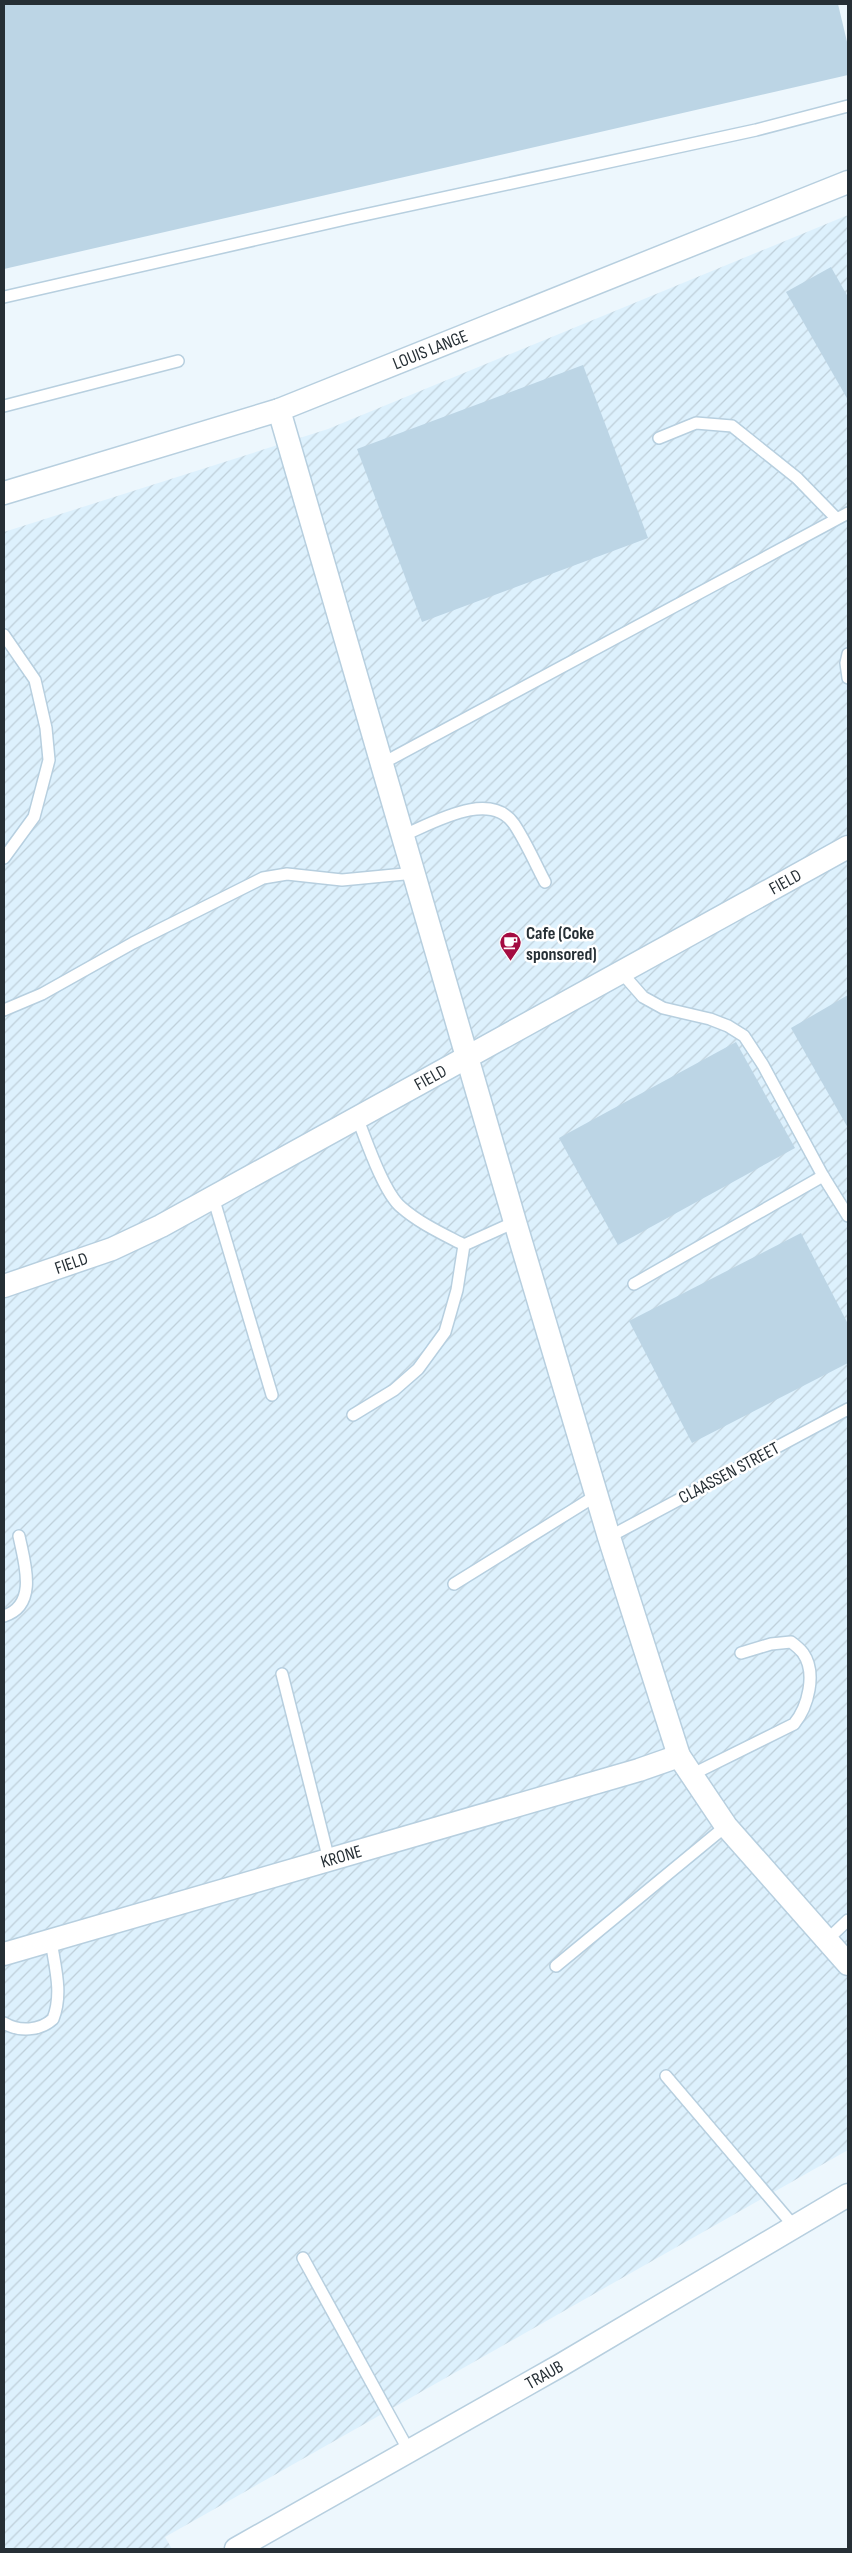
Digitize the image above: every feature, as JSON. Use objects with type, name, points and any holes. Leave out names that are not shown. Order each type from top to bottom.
[{"type":"street","name":"LOUIS LANGE","points":[[4,493],[279,410],[848,182]]},
{"type":"street","points":[[279,410],[515,1222],[610,1537],[679,1756],[726,1826],[848,1964]]},
{"type":"street","name":"FIELD","points":[[4,1286],[112,1249],[213,1197],[848,847]]},
{"type":"street","name":"KRONE","points":[[4,1954],[639,1770],[679,1756]]},
{"type":"street","name":"TRAUB","points":[[236,2549],[561,2364],[848,2194]]},
{"type":"lane","points":[[4,297],[350,218],[756,130],[848,106]]},
{"type":"lane","points":[[4,406],[178,361]]},
{"type":"lane","points":[[659,438],[696,423],[732,426],[797,478],[836,518]]},
{"type":"lane","points":[[383,763],[836,518],[848,514]]},
{"type":"lane","points":[[4,635],[35,680],[46,728],[49,760],[34,817],[4,858]]},
{"type":"lane","points":[[848,654],[846,663],[848,678]]},
{"type":"lane","points":[[404,835],[460,812],[473,808],[489,808],[501,813],[513,822],[545,882]]},
{"type":"lane","points":[[4,1010],[42,994],[133,943],[263,878],[287,874],[342,880],[415,873]]},
{"type":"lane","points":[[621,972],[643,997],[663,1008],[710,1019],[728,1026],[744,1036],[781,1096],[848,1216]]},
{"type":"lane","points":[[357,1117],[388,1190],[400,1207],[434,1229],[464,1245]]},
{"type":"lane","points":[[634,1284],[824,1176]]},
{"type":"lane","points":[[213,1197],[272,1395]]},
{"type":"lane","points":[[464,1245],[515,1222]]},
{"type":"lane","points":[[354,1415],[394,1390],[418,1369],[445,1332],[457,1290],[464,1245]]},
{"type":"lane","name":"CLAASSEN STREET","points":[[610,1537],[848,1409]]},
{"type":"lane","points":[[454,1584],[597,1494]]},
{"type":"lane","points":[[4,1616],[21,1603],[27,1587],[26,1570],[19,1536]]},
{"type":"lane","points":[[691,1776],[794,1724],[802,1714],[808,1697],[810,1674],[804,1653],[791,1642],[771,1644],[741,1653]]},
{"type":"lane","points":[[282,1674],[329,1860]]},
{"type":"lane","points":[[556,1966],[726,1826]]},
{"type":"lane","points":[[827,1940],[848,1920]]},
{"type":"lane","points":[[4,2023],[16,2028],[39,2028],[53,2019],[58,2000],[58,1987],[51,1941]]},
{"type":"lane","points":[[666,2076],[793,2225]]},
{"type":"lane","points":[[303,2258],[409,2451]]},
{"type":"shaded area","points":[[848,215],[848,2150],[165,2537],[172,2549],[4,2549],[4,532],[328,429]]},
{"type":"building","points":[[4,4],[838,4],[848,46],[848,75],[4,269]]},
{"type":"building","points":[[831,267],[848,297],[848,400],[786,292]]},
{"type":"building","points":[[583,365],[648,538],[422,622],[357,449]]},
{"type":"building","points":[[848,995],[848,1128],[791,1028]]},
{"type":"building","points":[[736,1042],[795,1148],[618,1245],[559,1138]]},
{"type":"building","points":[[801,1233],[848,1324],[848,1363],[692,1443],[629,1321]]},
{"type":"place","name":"Cafe (Coke sponsored)","points":[[510,962]]}]
